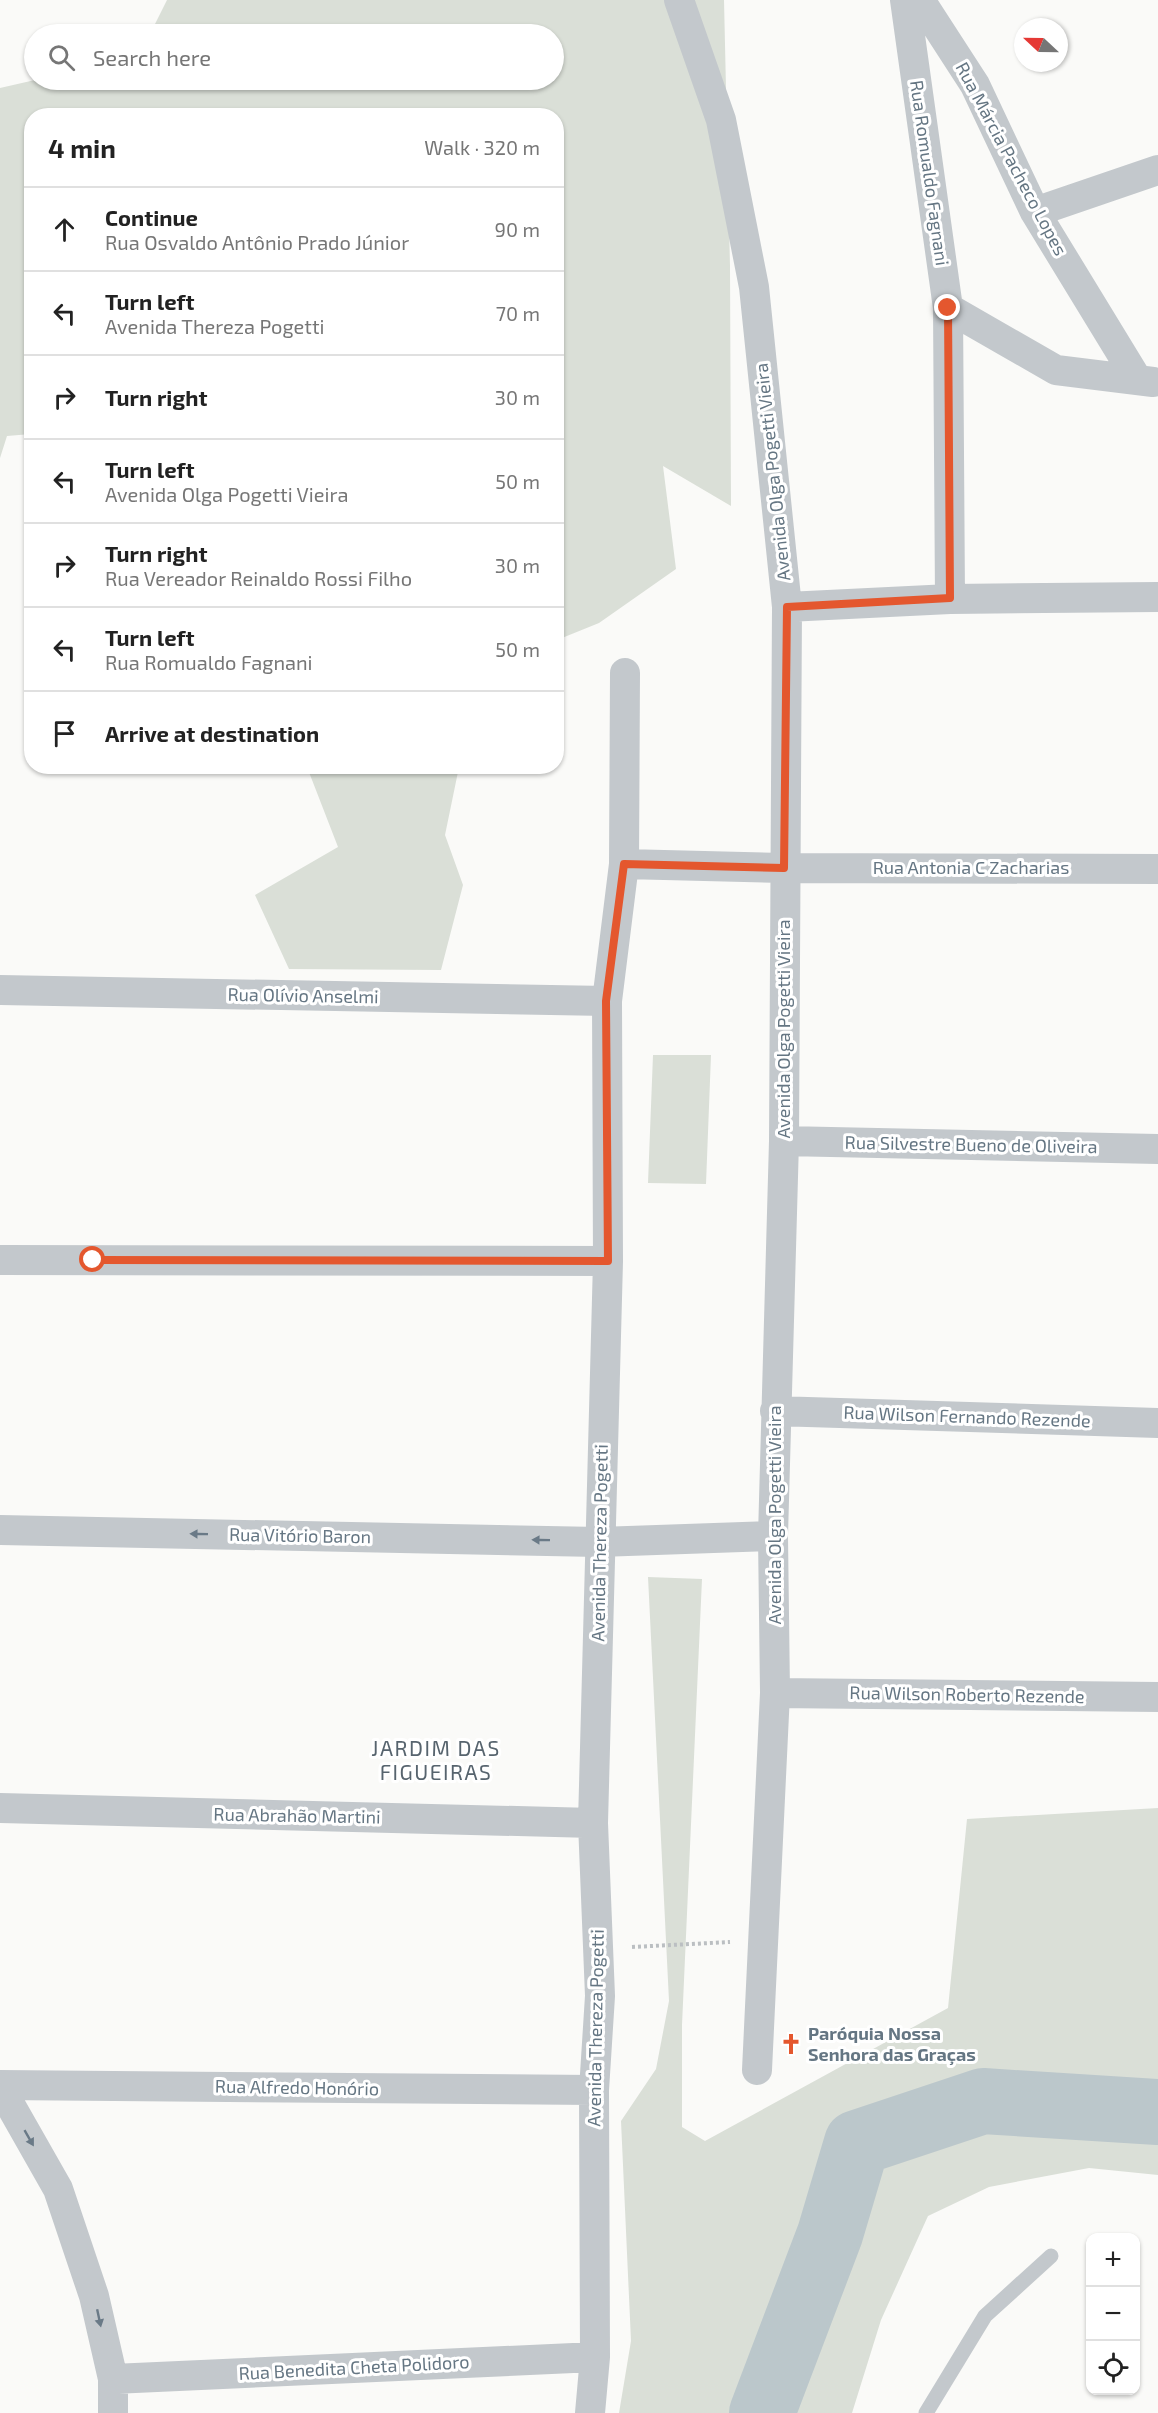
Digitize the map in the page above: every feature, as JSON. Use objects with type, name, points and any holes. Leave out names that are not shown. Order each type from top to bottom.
[{"type":"street","name":"Avenida Olga Pogetti Vieira","points":[[679,0],[721,120],[754,287],[787,607],[784,1141],[773,1536],[775,1693],[757,2070]]},
{"type":"street","name":"Rua Romualdo Fagnani","points":[[905,0],[948,308],[950,598]]},
{"type":"street","name":"Rua Márcia Pacheco Lopes","points":[[920,0],[975,85],[1035,212],[1148,381]]},
{"type":"street","points":[[1035,212],[1158,170]]},
{"type":"street","points":[[948,308],[1056,370],[1148,381]]},
{"type":"street","points":[[787,607],[950,598],[1158,597]]},
{"type":"street","name":"Avenida Thereza Pogetti","points":[[590,2413],[595,2357],[594,2090],[600,1996],[593,1823],[608,1261],[606,1001],[624,864],[625,673]]},
{"type":"street","name":"Rua Antonia C Zacharias","points":[[624,864],[784,868],[1158,869]]},
{"type":"street","name":"Rua Olívio Anselmi","points":[[0,990],[606,1001]]},
{"type":"street","name":"Rua Silvestre Bueno de Oliveira","points":[[784,1141],[1158,1149]]},
{"type":"street","points":[[0,1260],[608,1261]]},
{"type":"street","name":"Rua Wilson Fernando Rezende","points":[[776,1411],[1158,1423]]},
{"type":"street","name":"Rua Vitório Baron","points":[[0,1530],[599,1542],[773,1536]]},
{"type":"street","name":"Rua Wilson Roberto Rezende","points":[[775,1693],[1158,1697]]},
{"type":"street","name":"Rua Abrahão Martini","points":[[0,1808],[593,1823]]},
{"type":"street","points":[[0,2086],[58,2188],[94,2296],[113,2379],[113,2413]]},
{"type":"street","name":"Rua Alfredo Honório","points":[[0,2086],[594,2090]]},
{"type":"street","name":"Rua Benedita Cheta Polidoro","points":[[113,2379],[595,2357]]},
{"type":"lane","points":[[926,2413],[985,2316],[1051,2256]]},
{"type":"path","points":[[653,1945],[763,1940]]},
{"type":"shaded area","points":[[167,0],[724,0],[730,266],[731,506],[663,466],[676,569],[599,623],[564,637],[564,108],[24,108],[24,435],[7,436],[0,458],[0,88],[24,83],[24,90],[564,90],[564,24],[155,24]]},
{"type":"shaded area","points":[[310,774],[458,774],[445,835],[463,885],[441,970],[289,969],[255,895],[338,847]]},
{"type":"shaded area","points":[[653,1055],[711,1055],[706,1184],[648,1183]]},
{"type":"shaded area","points":[[648,1577],[702,1579],[682,2025],[682,2127],[705,2141],[948,2008],[967,1819],[1158,1808],[1158,2175],[1089,2168],[989,2187],[928,2216],[881,2320],[852,2413],[619,2413],[631,2341],[621,2121],[656,2069],[669,2001]]},
{"type":"waterway","points":[[762,2413],[830,2234],[857,2143],[983,2101],[1158,2112]]},
{"type":"place","name":"Paróquia Nossa Senhora das Graças","points":[[791,2044]]},
{"type":"district","name":"JARDIM DAS FIGUEIRAS","points":[[436,1761]]},
{"type":"route","points":[[93,1260],[608,1261],[606,1001],[624,864],[784,868],[787,607],[950,598],[948,308]]}]
